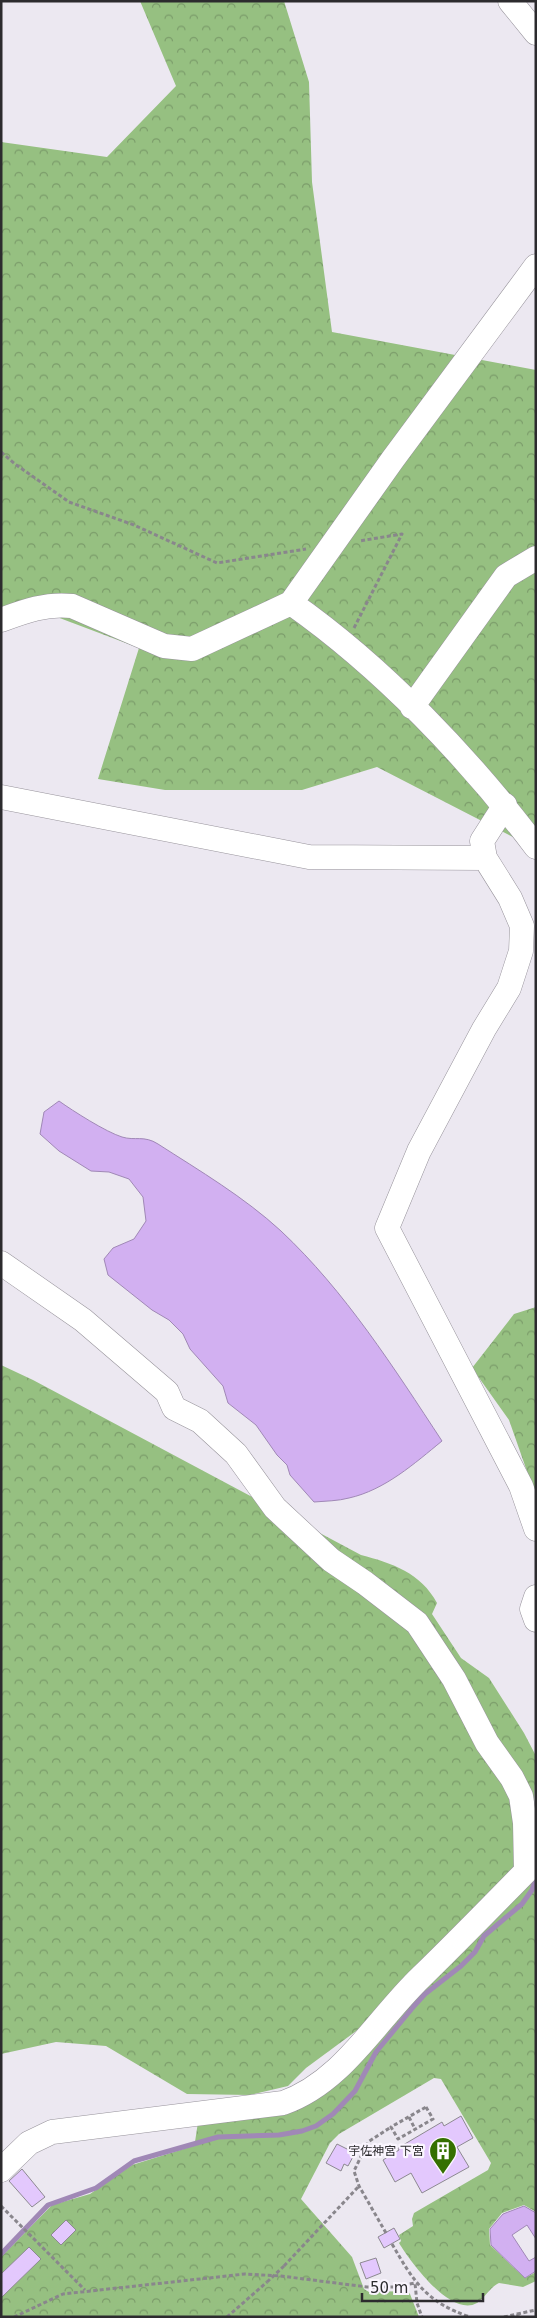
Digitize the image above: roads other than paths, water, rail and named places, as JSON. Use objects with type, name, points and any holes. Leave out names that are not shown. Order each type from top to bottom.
[{"type":"street","points":[[510,1],[536,33]]},
{"type":"street","points":[[1,620],[26,610],[57,604],[72,606],[164,646],[192,649],[291,603],[393,459],[536,266]]},
{"type":"street","points":[[412,707],[506,576],[536,558]]},
{"type":"street","points":[[291,603],[345,646],[412,707],[457,752],[505,806],[536,846]]},
{"type":"street","points":[[1,797],[309,857],[485,858]]},
{"type":"street","points":[[505,806],[482,841],[485,858],[510,898],[522,926],[521,951],[509,988],[484,1029],[419,1151],[387,1228],[521,1486],[536,1529]]},
{"type":"street","points":[[1,1263],[83,1320],[167,1392],[174,1408],[200,1421],[236,1454],[282,1514],[331,1560],[365,1582],[417,1624],[454,1680],[487,1742],[512,1778],[521,1796],[531,1866],[440,1960],[421,1976],[362,2044],[321,2084],[302,2096],[282,2103],[214,2110],[52,2132],[29,2143],[1,2170]]},
{"type":"street","points":[[536,1597],[532,1609],[536,1620]]},
{"type":"waterway","points":[[1,2254],[48,2205],[96,2188],[134,2161],[218,2137],[279,2135],[302,2131],[316,2126],[333,2114],[355,2091],[376,2052],[425,1994],[461,1966],[475,1952],[484,1936],[522,1904],[532,1890],[536,1878]]},
{"type":"place","name":"宇佐神宮 下宮","points":[[443,2175]]}]
